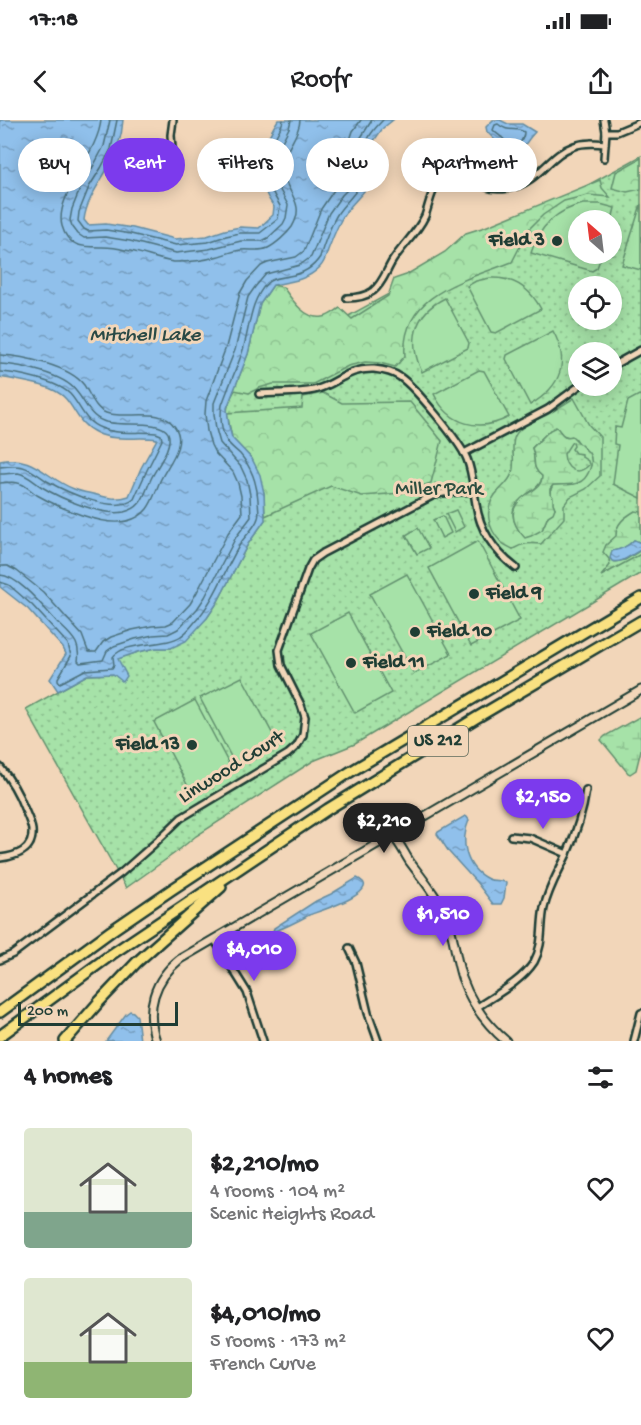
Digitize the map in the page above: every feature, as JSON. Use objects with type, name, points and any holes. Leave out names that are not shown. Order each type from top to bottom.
[{"type":"highway","points":[[537,659],[567,637],[641,591]]},
{"type":"highway","name":"US 212","points":[[0,1012],[111,931],[350,772],[641,598]]},
{"type":"highway","name":"US 212","points":[[0,1036],[112,954],[328,809],[476,718],[641,621]]},
{"type":"highway","points":[[549,675],[641,627]]},
{"type":"highway","points":[[65,1041],[137,962],[178,924],[218,890],[328,809]]},
{"type":"highway","points":[[0,1006],[64,959],[111,931]]},
{"type":"street","points":[[171,138],[173,120]]},
{"type":"street","points":[[604,120],[606,132],[604,158]]},
{"type":"street","points":[[606,132],[617,132],[641,122]]},
{"type":"street","points":[[347,298],[366,295],[381,283],[394,259],[420,225],[433,190],[443,177],[450,174],[465,174],[492,188],[513,187],[531,179],[573,146],[605,144]]},
{"type":"street","points":[[622,360],[641,350]]},
{"type":"street","points":[[259,394],[315,390],[358,370],[373,369],[389,372],[402,378],[429,407],[464,453],[472,475],[478,517],[486,536],[502,556],[516,568]]},
{"type":"street","points":[[464,453],[548,409],[568,394]]},
{"type":"street","name":"Linwood Court","points":[[0,960],[13,954],[119,874],[181,818],[288,754],[297,746],[303,735],[305,717],[281,665],[279,650],[313,560],[432,496],[474,491]]},
{"type":"street","points":[[156,1041],[151,1023],[155,992],[171,966],[180,959],[641,690]]},
{"type":"street","points":[[0,767],[17,791],[32,830],[32,838],[24,850],[18,854],[0,858]]},
{"type":"street","points":[[476,1008],[517,980],[533,963],[541,942],[543,911],[577,826],[586,790]]},
{"type":"street","points":[[392,835],[441,906],[453,938],[461,976],[470,998],[485,1021],[506,1041]]},
{"type":"street","points":[[511,836],[530,838],[567,854]]},
{"type":"street","points":[[214,939],[247,992],[262,1041]]},
{"type":"street","points":[[349,948],[356,963],[368,1013],[378,1041]]},
{"type":"street","points":[[634,1041],[641,1013]]},
{"type":"green space","name":"Miller Park","points":[[641,156],[641,573],[355,744],[313,761],[196,836],[126,888],[26,709],[87,675],[114,674],[117,659],[156,648],[171,648],[207,618],[217,603],[248,544],[265,520],[227,413],[230,399],[255,367]]},
{"type":"green space","points":[[641,158],[641,189],[627,192],[612,188],[616,172]]},
{"type":"green space","points":[[600,180],[602,188],[610,197],[588,195],[564,201],[543,215],[529,229],[512,262],[457,283],[425,304],[413,318],[406,335],[405,356],[395,367],[365,362],[348,366],[313,384],[273,384],[249,393],[234,390],[248,354],[260,304],[273,285],[283,287],[300,308],[310,315],[316,317],[330,315],[340,308],[352,319],[388,296],[394,279],[406,275],[445,252],[466,233]]},
{"type":"green space","points":[[583,204],[600,204],[615,208],[614,210],[568,210],[568,264],[531,253],[539,235],[550,221],[557,215],[573,207]]},
{"type":"green space","points":[[641,204],[641,270],[622,265]]},
{"type":"green space","points":[[568,264],[598,264],[592,271]]},
{"type":"green space","points":[[490,278],[507,279],[520,285],[532,295],[541,309],[496,333],[491,332],[467,286]]},
{"type":"green space","points":[[445,298],[469,343],[468,348],[422,372],[415,350],[416,330],[426,312]]},
{"type":"green space","points":[[553,331],[561,353],[560,373],[549,390],[530,405],[506,359],[507,355]]},
{"type":"green space","points":[[479,370],[484,371],[509,417],[487,425],[476,425],[456,419],[440,405],[434,394]]},
{"type":"green space","points":[[323,393],[342,403],[410,402],[442,441],[431,483],[402,493],[362,496],[331,486],[265,516],[264,493],[252,459],[232,438],[227,413],[302,408],[303,397]]},
{"type":"green space","points":[[641,396],[641,498],[613,484],[618,445],[614,444],[615,427],[621,428],[628,401]]},
{"type":"green space","points":[[574,398],[589,425],[600,437],[600,476],[586,489],[570,497],[564,505],[564,518],[541,544],[527,544],[513,549],[502,543],[493,531],[489,519],[489,507],[512,473],[515,436],[526,425]],"holes":[[[558,429],[562,435],[576,439],[588,452],[591,465],[578,483],[553,485],[551,496],[555,508],[548,516],[542,530],[520,532],[514,519],[514,508],[541,482],[542,476],[536,470],[532,448],[550,430]]]},
{"type":"green space","points":[[556,427],[564,436],[572,436],[589,453],[591,466],[585,478],[578,483],[553,485],[550,493],[555,508],[553,513],[548,516],[542,530],[525,538],[516,526],[514,509],[521,499],[541,482],[542,476],[536,470],[532,448]],"holes":[[[573,442],[572,449],[575,453],[582,454],[582,457],[588,461],[589,465],[585,469],[572,470],[567,464],[564,454],[571,443]]]},
{"type":"green space","points":[[456,510],[464,527],[455,532],[446,514]]},
{"type":"green space","points":[[635,511],[641,512],[641,543],[634,540],[624,548],[612,551],[615,562],[625,560],[641,550],[641,554],[601,576],[610,565],[609,559],[603,552],[606,545],[616,536],[622,521]]},
{"type":"green space","points":[[443,516],[451,533],[442,538],[433,520]]},
{"type":"green space","points":[[418,528],[429,548],[417,554],[406,535]]},
{"type":"green space","name":"Field 9","points":[[478,541],[520,620],[471,646],[429,568]]},
{"type":"green space","name":"Field 10","points":[[407,574],[451,654],[414,674],[370,594]]},
{"type":"green space","name":"Field 11","points":[[348,613],[391,693],[355,713],[311,633]]},
{"type":"green space","points":[[242,677],[278,744],[236,766],[200,698]]},
{"type":"green space","name":"Field 13","points":[[195,700],[231,768],[190,790],[154,722]]},
{"type":"green space","points":[[641,716],[641,750],[636,770],[630,774],[601,740]]},
{"type":"water","name":"Mitchell Lake","points":[[0,120],[123,120],[120,138],[103,138],[103,177],[92,196],[84,220],[88,225],[106,224],[133,228],[175,239],[207,236],[240,227],[259,228],[273,215],[274,207],[266,192],[294,192],[294,138],[268,138],[278,120],[393,120],[376,138],[306,138],[306,192],[364,192],[344,214],[322,265],[304,278],[273,285],[260,304],[248,354],[227,408],[232,438],[252,459],[260,475],[264,493],[265,520],[248,544],[207,618],[186,641],[171,648],[156,648],[118,659],[127,676],[123,682],[113,674],[87,675],[58,691],[50,679],[66,654],[63,648],[28,609],[0,587],[0,461],[22,461],[77,490],[109,498],[121,498],[129,496],[157,439],[104,436],[91,430],[82,422],[66,399],[53,390],[0,377]]},
{"type":"water","points":[[493,120],[500,120],[508,124],[522,124],[535,132],[530,138],[493,138],[487,132],[486,127]]},
{"type":"water","points":[[634,540],[641,543],[641,550],[623,560],[612,561],[610,558],[612,551],[624,548]]},
{"type":"water","points":[[465,816],[469,820],[465,845],[474,868],[488,879],[506,883],[501,904],[493,904],[449,852],[437,834]]},
{"type":"water","points":[[357,878],[364,883],[363,889],[357,895],[273,931],[274,928],[316,901]]},
{"type":"water","points":[[130,1011],[137,1016],[140,1041],[106,1041],[126,1014]]},
{"type":"place","name":"Field 3","points":[[557,241]]},
{"type":"place","name":"Field 9","points":[[474,594]]},
{"type":"place","name":"Field 10","points":[[415,632]]},
{"type":"place","name":"Field 11","points":[[351,663]]},
{"type":"place","name":"Field 13","points":[[192,745]]}]
